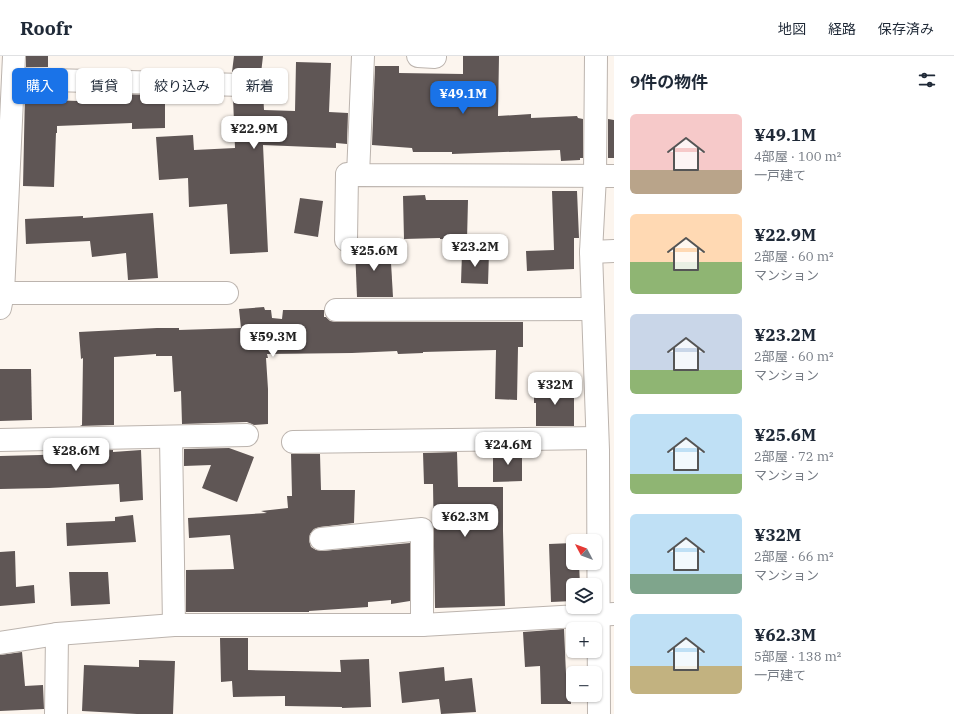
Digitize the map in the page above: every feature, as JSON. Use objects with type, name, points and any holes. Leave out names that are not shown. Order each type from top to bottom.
[{"type":"street","points":[[13,68],[14,56]]},
{"type":"street","points":[[358,175],[363,56]]},
{"type":"street","points":[[596,56],[605,91],[605,176],[591,252],[592,309],[603,446],[606,614],[599,714]]},
{"type":"street","points":[[68,80],[232,84]]},
{"type":"street","points":[[12,97],[1,298],[227,293]]},
{"type":"street","points":[[346,240],[347,174],[605,176]]},
{"type":"street","points":[[591,252],[614,251]]},
{"type":"street","points":[[336,310],[592,309]]},
{"type":"street","points":[[0,440],[247,435]]},
{"type":"street","points":[[171,437],[174,625]]},
{"type":"street","points":[[293,442],[603,446]]},
{"type":"street","points":[[322,539],[422,529],[422,625]]},
{"type":"street","points":[[0,643],[57,634],[174,625],[422,625],[606,614]]},
{"type":"street","points":[[56,714],[57,634]]},
{"type":"building","points":[[26,56],[48,56],[48,67],[26,67]]},
{"type":"building","points":[[234,56],[263,56],[262,68],[232,68]]},
{"type":"building","points":[[463,56],[499,56],[498,116],[531,114],[531,118],[577,116],[578,118],[583,119],[583,158],[580,158],[580,160],[561,161],[560,150],[452,154],[452,152],[413,152],[412,148],[372,145],[375,66],[399,66],[399,73],[463,74]]},
{"type":"building","points":[[296,62],[331,63],[329,112],[348,113],[347,144],[336,143],[336,148],[263,145],[268,252],[230,254],[227,204],[189,207],[188,178],[159,180],[156,137],[193,135],[194,150],[235,148],[233,104],[264,104],[264,110],[295,111]]},
{"type":"building","points":[[132,94],[140,95],[140,104],[165,104],[165,128],[132,129],[132,123],[57,126],[54,187],[23,186],[25,104],[68,104],[68,101],[76,101],[76,104],[132,104]]},
{"type":"building","points":[[608,119],[614,120],[614,158],[608,158]]},
{"type":"building","points":[[552,191],[577,191],[579,238],[574,238],[574,269],[527,271],[526,251],[554,250]]},
{"type":"building","points":[[425,195],[426,200],[468,200],[467,240],[440,238],[404,239],[403,196]]},
{"type":"building","points":[[300,198],[323,201],[318,237],[294,233]]},
{"type":"building","points":[[153,213],[158,278],[128,280],[126,253],[92,257],[90,241],[26,244],[25,219],[83,216],[83,218]]},
{"type":"building","points":[[390,245],[393,297],[357,297],[355,248]]},
{"type":"building","points":[[462,253],[489,253],[488,284],[461,283]]},
{"type":"building","points":[[264,307],[265,310],[271,310],[272,318],[282,319],[283,310],[324,310],[324,317],[330,321],[336,322],[523,322],[523,347],[518,347],[517,400],[495,399],[496,350],[398,354],[397,351],[267,354],[268,424],[254,425],[247,422],[182,424],[181,391],[174,392],[172,356],[156,356],[156,354],[114,357],[114,425],[80,426],[82,425],[83,358],[81,359],[79,332],[157,328],[179,328],[179,330],[241,328],[239,309]]},
{"type":"building","points":[[0,369],[31,369],[32,420],[0,421]]},
{"type":"building","points":[[534,386],[574,386],[574,426],[536,426]]},
{"type":"building","points":[[229,448],[254,457],[237,502],[202,488],[211,465],[184,466],[184,449]]},
{"type":"building","points":[[113,450],[113,452],[141,450],[143,500],[120,502],[119,484],[0,489],[0,456]]},
{"type":"building","points":[[522,451],[522,481],[493,482],[493,452]]},
{"type":"building","points":[[457,452],[458,487],[503,487],[505,606],[435,608],[433,484],[424,484],[423,453]]},
{"type":"building","points":[[291,454],[320,454],[321,490],[355,490],[354,523],[314,529],[310,534],[309,540],[311,547],[322,551],[410,543],[410,601],[391,604],[391,600],[368,602],[368,607],[309,612],[186,612],[186,570],[234,569],[230,535],[189,538],[188,518],[267,513],[261,511],[288,508],[287,496],[292,496]]},
{"type":"building","points":[[133,515],[136,542],[67,546],[66,523],[115,521],[115,517]]},
{"type":"building","points":[[566,543],[566,570],[579,570],[580,578],[566,578],[566,601],[551,602],[549,544]]},
{"type":"building","points":[[15,551],[16,587],[34,585],[35,603],[0,606],[0,552]]},
{"type":"building","points":[[69,572],[108,572],[110,604],[71,606]]},
{"type":"building","points":[[564,629],[566,702],[571,702],[571,704],[541,704],[540,666],[525,667],[523,632]]},
{"type":"building","points":[[220,638],[248,638],[248,670],[341,672],[340,660],[369,659],[371,707],[342,708],[285,706],[285,696],[233,697],[232,681],[221,682]]},
{"type":"building","points":[[22,652],[25,686],[43,685],[44,709],[0,711],[0,655]]},
{"type":"building","points":[[139,660],[175,661],[173,714],[82,711],[84,665],[139,667]]},
{"type":"building","points":[[444,667],[445,681],[472,678],[476,712],[441,714],[439,699],[402,703],[399,672]]}]
